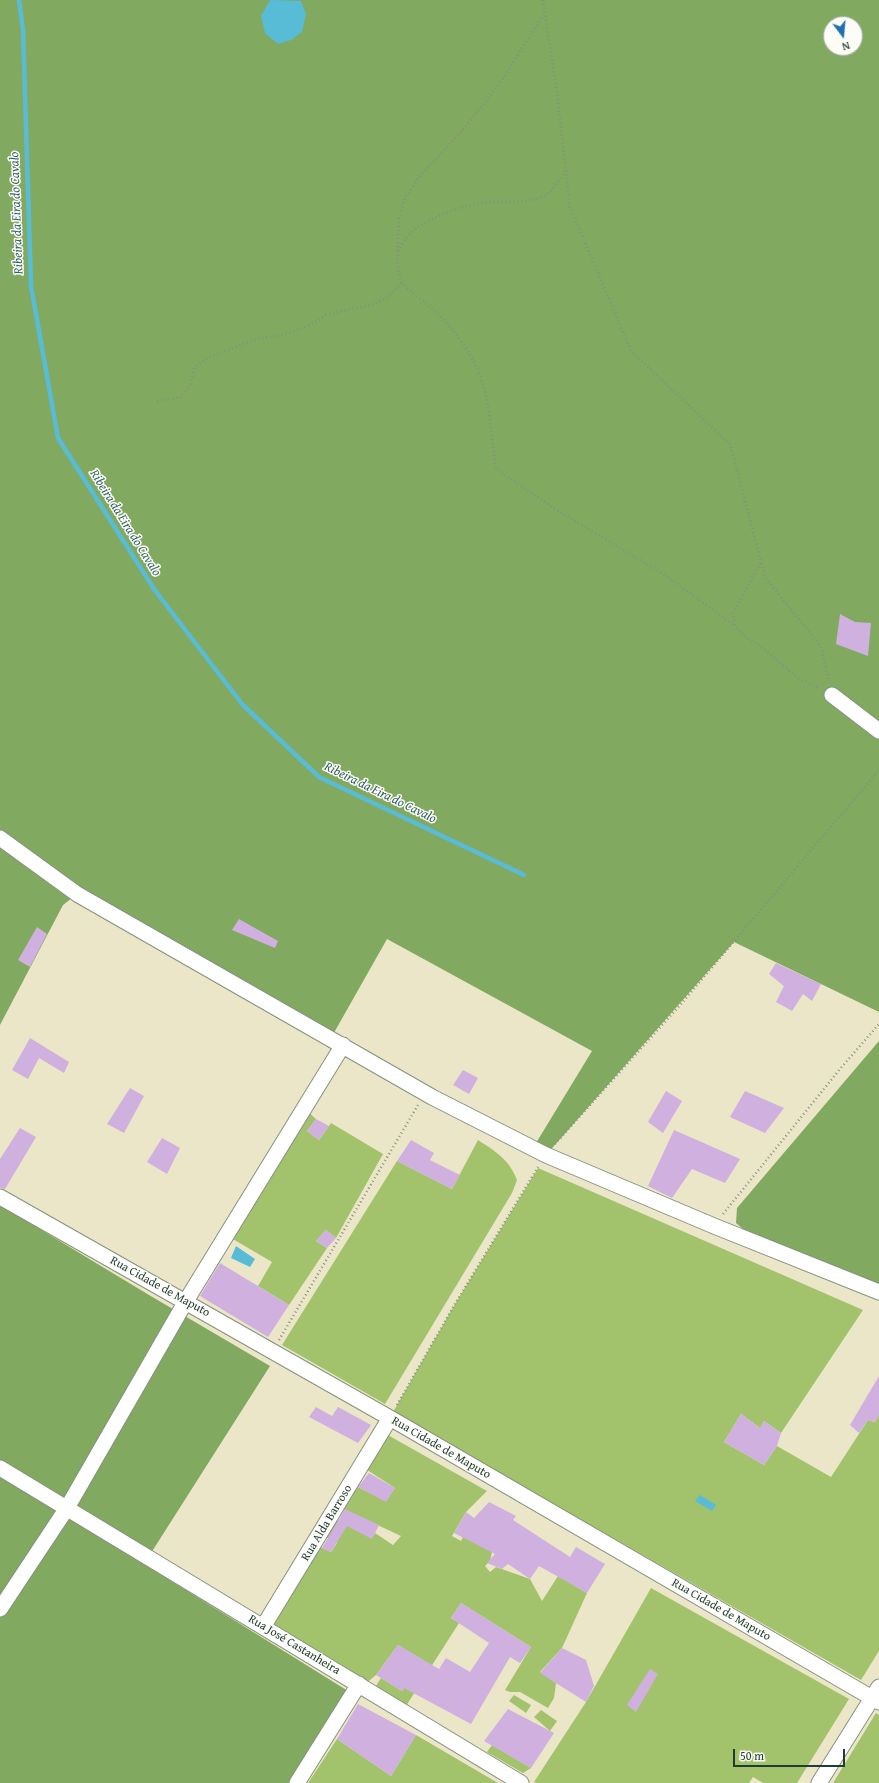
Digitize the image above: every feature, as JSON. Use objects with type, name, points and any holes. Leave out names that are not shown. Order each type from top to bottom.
[{"type":"street","points":[[832,695],[879,731]]},
{"type":"street","points":[[0,838],[77,894],[425,1093],[546,1154],[714,1226],[879,1292]]},
{"type":"street","points":[[0,1609],[68,1508],[186,1301],[343,1045]]},
{"type":"street","name":"Rua Cidade de Maputo","points":[[0,1197],[186,1301],[877,1696]]},
{"type":"street","name":"Rua Alda Barroso","points":[[263,1627],[390,1418]]},
{"type":"street","name":"Rua José Castanheira","points":[[0,1468],[521,1783]]},
{"type":"street","points":[[296,1783],[359,1684]]},
{"type":"street","points":[[819,1783],[877,1696]]},
{"type":"path","points":[[542,0],[557,93],[570,207],[631,351],[730,444],[765,577],[821,647],[832,695]]},
{"type":"path","points":[[545,14],[492,94],[459,134],[420,176],[405,198],[399,220],[397,252],[397,267],[402,282],[411,292],[428,305],[451,329],[468,350],[486,392],[496,468],[560,512],[665,575],[735,626],[743,635],[763,648],[798,678],[832,695]]},
{"type":"path","points":[[397,252],[408,235],[424,222],[449,210],[482,203],[530,202],[548,194],[566,170]]},
{"type":"path","points":[[157,401],[182,397],[190,384],[195,367],[208,356],[257,339],[283,335],[316,322],[326,315],[374,304],[388,297],[402,282]]},
{"type":"path","points":[[735,626],[733,614],[761,562]]},
{"type":"path","points":[[390,1418],[454,1304],[546,1154],[681,1004],[879,770]]},
{"type":"path","points":[[714,1226],[840,1069],[879,1024]]},
{"type":"path","points":[[273,1351],[425,1093]]},
{"type":"green space","points":[[0,0],[879,0],[879,1012],[734,942],[546,1155],[533,1148],[592,1051],[387,939],[331,1038],[77,894],[63,905],[0,1025]]},
{"type":"green space","points":[[879,1041],[879,1286],[749,1234],[736,1223],[737,1208]]},
{"type":"green space","points":[[304,1108],[316,1119],[307,1131],[319,1140],[331,1123],[383,1154],[336,1238],[326,1230],[316,1241],[327,1248],[289,1305],[258,1286],[272,1262],[226,1235]]},
{"type":"green space","points":[[478,1140],[506,1161],[517,1180],[512,1193],[385,1404],[282,1345],[397,1161],[452,1189]]},
{"type":"green space","points":[[538,1168],[863,1310],[781,1433],[764,1421],[760,1428],[741,1414],[724,1442],[764,1465],[777,1446],[831,1477],[868,1420],[875,1422],[879,1415],[879,1651],[861,1680],[393,1412],[455,1304]]},
{"type":"green space","points":[[0,1205],[270,1366],[144,1564],[348,1691],[290,1783],[0,1783]]},
{"type":"green space","points":[[386,1434],[487,1491],[466,1512],[452,1536],[461,1541],[466,1531],[493,1547],[490,1561],[485,1566],[490,1572],[496,1567],[530,1579],[542,1601],[558,1576],[587,1593],[562,1648],[540,1672],[556,1683],[554,1698],[548,1708],[520,1692],[510,1692],[505,1690],[531,1647],[461,1603],[451,1618],[459,1623],[406,1706],[372,1692],[381,1678],[402,1691],[423,1660],[398,1645],[376,1675],[363,1686],[263,1627],[314,1544],[331,1552],[337,1543],[320,1534],[330,1517],[372,1538],[375,1533],[393,1545],[401,1536],[337,1506],[358,1487],[386,1501],[395,1488],[361,1466]]},
{"type":"green space","points":[[651,1588],[849,1699],[797,1783],[763,1783],[753,1777],[749,1783],[534,1782],[586,1702]]},
{"type":"green space","points":[[514,1695],[531,1705],[526,1713],[509,1701]]},
{"type":"green space","points":[[541,1710],[557,1721],[550,1731],[534,1717]]},
{"type":"green space","points":[[876,1713],[879,1715],[879,1783],[833,1783]]},
{"type":"green space","points":[[416,1735],[498,1783],[308,1783],[337,1739],[391,1776]]},
{"type":"green space","points":[[492,1745],[531,1768],[523,1773],[487,1752]]},
{"type":"water","points":[[270,0],[301,1],[306,14],[302,32],[291,40],[278,44],[265,33],[261,16]]},
{"type":"water","points":[[236,1246],[255,1259],[250,1267],[231,1258]]},
{"type":"water","points":[[700,1495],[716,1505],[712,1511],[695,1501]]},
{"type":"building","points":[[840,614],[855,622],[871,623],[868,656],[836,644]]},
{"type":"building","points":[[239,919],[278,941],[275,948],[232,930]]},
{"type":"building","points":[[37,927],[47,934],[30,967],[18,960]]},
{"type":"building","points":[[776,963],[821,984],[812,1001],[803,994],[792,1011],[776,1002],[784,986],[769,974]]},
{"type":"building","points":[[30,1038],[69,1062],[64,1073],[39,1058],[28,1079],[12,1070]]},
{"type":"building","points":[[463,1070],[478,1078],[469,1094],[453,1085]]},
{"type":"building","points":[[130,1088],[144,1096],[124,1133],[107,1124]]},
{"type":"building","points":[[666,1091],[682,1101],[663,1133],[648,1122]]},
{"type":"building","points":[[745,1091],[784,1108],[765,1133],[730,1117]]},
{"type":"building","points":[[316,1119],[329,1126],[319,1140],[307,1131]]},
{"type":"building","points":[[20,1128],[36,1137],[5,1189],[0,1188],[0,1159]]},
{"type":"building","points":[[674,1130],[740,1159],[725,1183],[692,1169],[672,1198],[648,1186]]},
{"type":"building","points":[[162,1138],[180,1148],[167,1174],[147,1162]]},
{"type":"building","points":[[411,1140],[434,1153],[430,1160],[460,1175],[452,1189],[397,1161]]},
{"type":"building","points":[[326,1230],[336,1238],[327,1248],[316,1241]]},
{"type":"building","points":[[220,1263],[289,1305],[268,1337],[200,1296]]},
{"type":"building","points":[[879,1376],[879,1415],[875,1422],[868,1420],[859,1433],[850,1425]]},
{"type":"building","points":[[316,1407],[332,1416],[338,1407],[371,1425],[358,1443],[309,1417]]},
{"type":"building","points":[[741,1414],[760,1428],[764,1421],[781,1433],[777,1446],[764,1465],[724,1442]]},
{"type":"building","points":[[369,1473],[395,1488],[386,1502],[358,1487]]},
{"type":"building","points":[[489,1502],[516,1516],[513,1520],[570,1557],[576,1547],[605,1564],[587,1593],[539,1566],[530,1579],[508,1564],[502,1569],[487,1563],[495,1554],[454,1533],[466,1512],[474,1518]]},
{"type":"building","points":[[345,1509],[379,1525],[372,1539],[347,1526],[331,1552],[322,1548]]},
{"type":"building","points":[[461,1603],[531,1647],[520,1663],[510,1657],[471,1724],[404,1688],[402,1691],[376,1675],[398,1645],[439,1669],[446,1658],[470,1672],[489,1643],[451,1618]]},
{"type":"building","points":[[562,1648],[586,1660],[594,1686],[586,1702],[540,1673]]},
{"type":"building","points":[[650,1669],[658,1674],[636,1712],[627,1705]]},
{"type":"building","points":[[358,1704],[416,1735],[391,1776],[337,1739]]},
{"type":"building","points":[[508,1709],[554,1733],[531,1768],[484,1741]]},
{"type":"waterway","name":"Ribeira da Eira do Cavalo","points":[[19,0],[23,30],[31,286],[58,438],[154,589],[242,704],[319,777],[524,875]]}]
